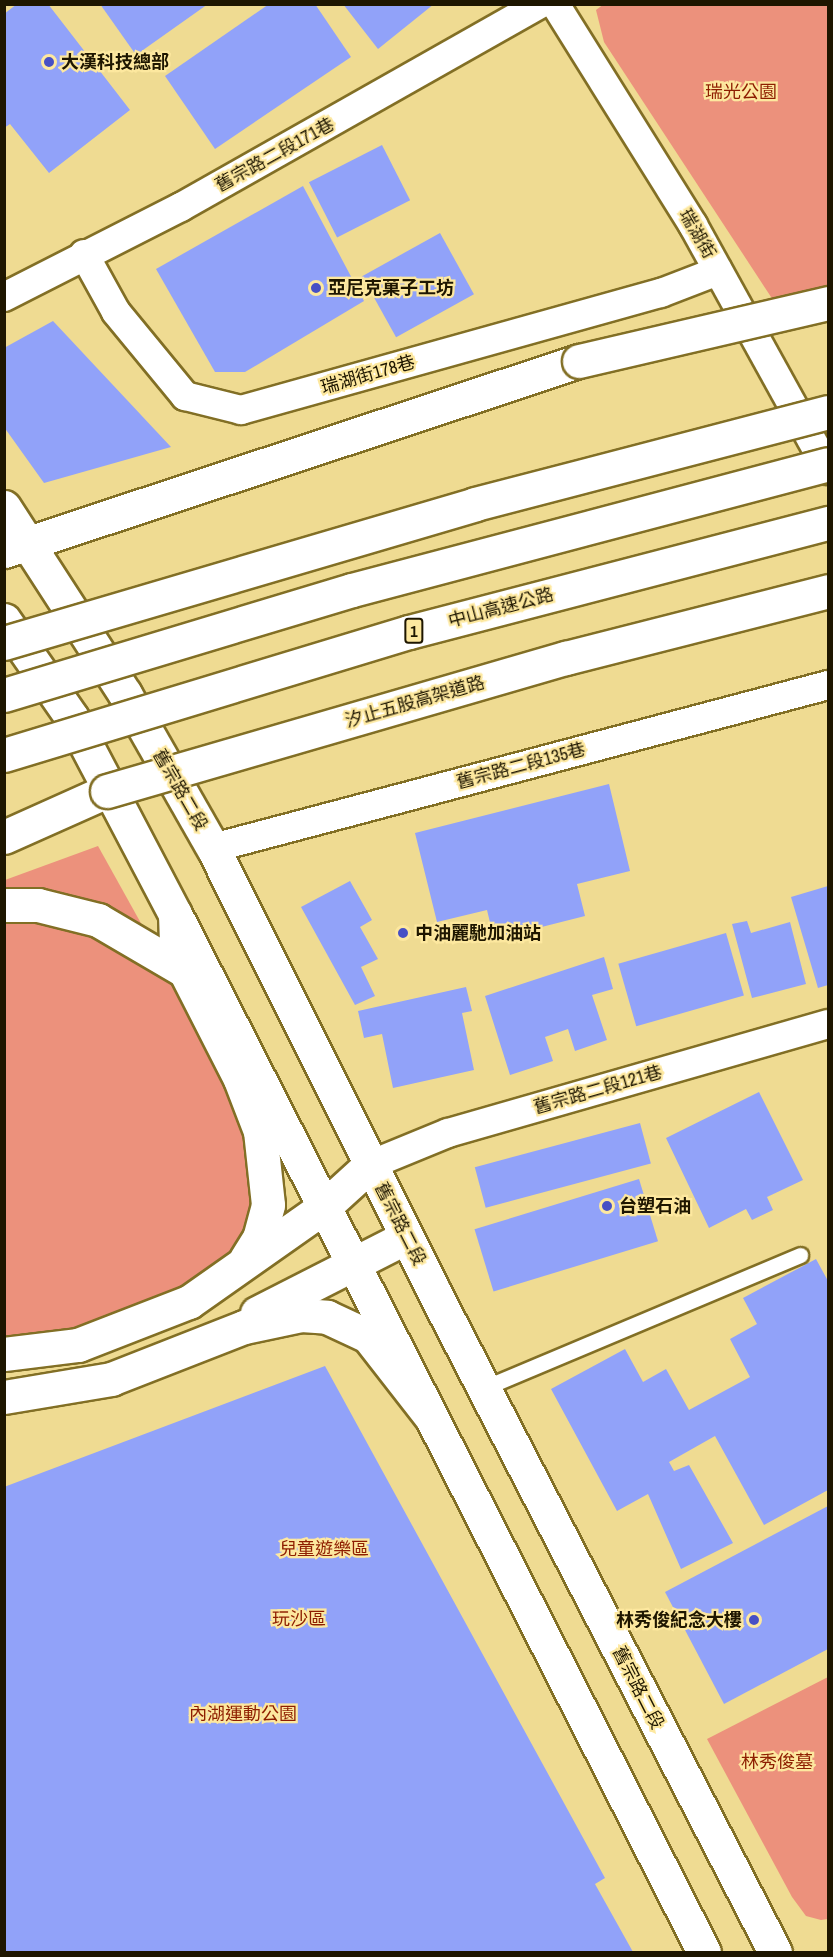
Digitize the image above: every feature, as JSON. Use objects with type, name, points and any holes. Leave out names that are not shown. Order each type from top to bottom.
[{"type":"main road","points":[[17,547],[579,361],[828,303]]},
{"type":"main road","points":[[4,643],[474,504],[828,412]]},
{"type":"main road","points":[[4,695],[363,587],[828,464]]},
{"type":"main road","name":"舊宗路二段","points":[[4,507],[17,547],[213,848],[406,1236],[775,1953]]},
{"type":"main road","name":"中山高速公路","points":[[4,755],[409,632],[828,523]]},
{"type":"main road","name":"汐止五股高架道路","points":[[4,824],[108,791],[566,658],[828,591]]},
{"type":"main road","points":[[4,620],[72,718],[175,914],[704,1953]]},
{"type":"main road","points":[[4,837],[108,791]]},
{"type":"main road","points":[[4,905],[38,905],[98,920],[185,971]]},
{"type":"main road","points":[[175,914],[176,946],[185,971],[240,1079],[260,1131],[268,1205],[259,1238],[243,1263]]},
{"type":"main road","points":[[4,1354],[78,1345],[133,1327],[189,1302],[324,1207],[370,1165]]},
{"type":"main road","points":[[205,1341],[406,1236]]},
{"type":"main road","points":[[4,1397],[111,1379],[205,1341],[278,1318],[301,1315],[338,1320],[368,1336],[431,1417]]},
{"type":"street","name":"舊宗路二段171巷","points":[[4,297],[84,254],[181,207],[540,4]]},
{"type":"street","name":"瑞湖街","points":[[555,4],[718,271],[828,470]]},
{"type":"street","name":"瑞湖街178巷","points":[[84,254],[116,312],[184,396],[241,411],[661,293],[718,271]]},
{"type":"street","name":"舊宗路二段135巷","points":[[213,848],[828,685]]},
{"type":"street","name":"舊宗路二段121巷","points":[[370,1165],[448,1133],[828,1024]]},
{"type":"lane","points":[[484,1388],[800,1255]]},
{"type":"green space","name":"瑞光公園","points":[[604,4],[828,5],[828,291],[775,303],[604,42],[596,10]]},
{"type":"green space","points":[[98,846],[246,1112],[269,1171],[243,1266],[91,1334],[5,1347],[5,880]]},
{"type":"green space","name":"林秀俊墓","points":[[828,1677],[828,1919],[821,1920],[806,1916],[792,1897],[707,1739]]},
{"type":"building","name":"大漢科技總部","points":[[17,4],[48,4],[130,110],[49,173],[10,124],[4,128],[4,14]]},
{"type":"building","points":[[100,4],[208,4],[136,55]]},
{"type":"building","points":[[269,4],[315,4],[351,57],[215,149],[165,76]]},
{"type":"building","points":[[343,4],[434,4],[378,49]]},
{"type":"building","points":[[382,145],[410,200],[337,237],[309,182]]},
{"type":"building","points":[[303,186],[364,301],[245,372],[215,372],[156,269]]},
{"type":"building","points":[[440,233],[474,294],[396,337],[362,276]]},
{"type":"building","points":[[53,321],[171,447],[44,483],[4,427],[4,348]]},
{"type":"building","points":[[609,784],[630,871],[577,884],[585,916],[494,939],[487,910],[437,922],[415,833]]},
{"type":"building","points":[[350,881],[372,920],[360,927],[378,959],[361,967],[375,996],[355,1005],[301,907]]},
{"type":"building","points":[[828,886],[828,985],[818,988],[791,897]]},
{"type":"building","points":[[747,921],[751,933],[790,922],[806,984],[752,998],[732,924]]},
{"type":"building","points":[[726,933],[744,995],[636,1026],[618,964]]},
{"type":"building","points":[[604,957],[613,989],[592,995],[607,1040],[575,1051],[568,1029],[545,1037],[553,1061],[510,1075],[485,996]]},
{"type":"building","points":[[466,987],[472,1011],[462,1013],[474,1070],[393,1088],[382,1034],[364,1038],[358,1011]]},
{"type":"building","points":[[759,1092],[803,1180],[767,1197],[773,1210],[752,1220],[746,1209],[709,1228],[666,1138]]},
{"type":"building","points":[[640,1123],[651,1164],[486,1208],[475,1167]]},
{"type":"building","points":[[639,1179],[658,1241],[494,1291],[475,1229]]},
{"type":"building","points":[[816,1259],[828,1281],[828,1490],[764,1525],[715,1436],[669,1462],[674,1471],[689,1465],[733,1543],[681,1569],[648,1494],[617,1511],[551,1389],[625,1349],[643,1382],[666,1369],[689,1410],[750,1377],[730,1339],[757,1324],[743,1298]]},
{"type":"building","name":"內湖運動公園","points":[[325,1366],[605,1878],[595,1884],[633,1952],[4,1952],[4,1487]]},
{"type":"building","name":"林秀俊紀念大樓","points":[[828,1506],[828,1649],[724,1704],[665,1592]]},
{"type":"place","name":"大漢科技總部","points":[[49,62]]},
{"type":"place","name":"亞尼克菓子工坊","points":[[316,288]]},
{"type":"place","name":"中油麗馳加油站","points":[[403,933]]},
{"type":"place","name":"台塑石油","points":[[607,1206]]},
{"type":"place","name":"林秀俊紀念大樓","points":[[754,1620]]},
{"type":"park label","name":"兒童遊樂區","points":[[324,1549]]},
{"type":"park label","name":"玩沙區","points":[[299,1619]]}]
